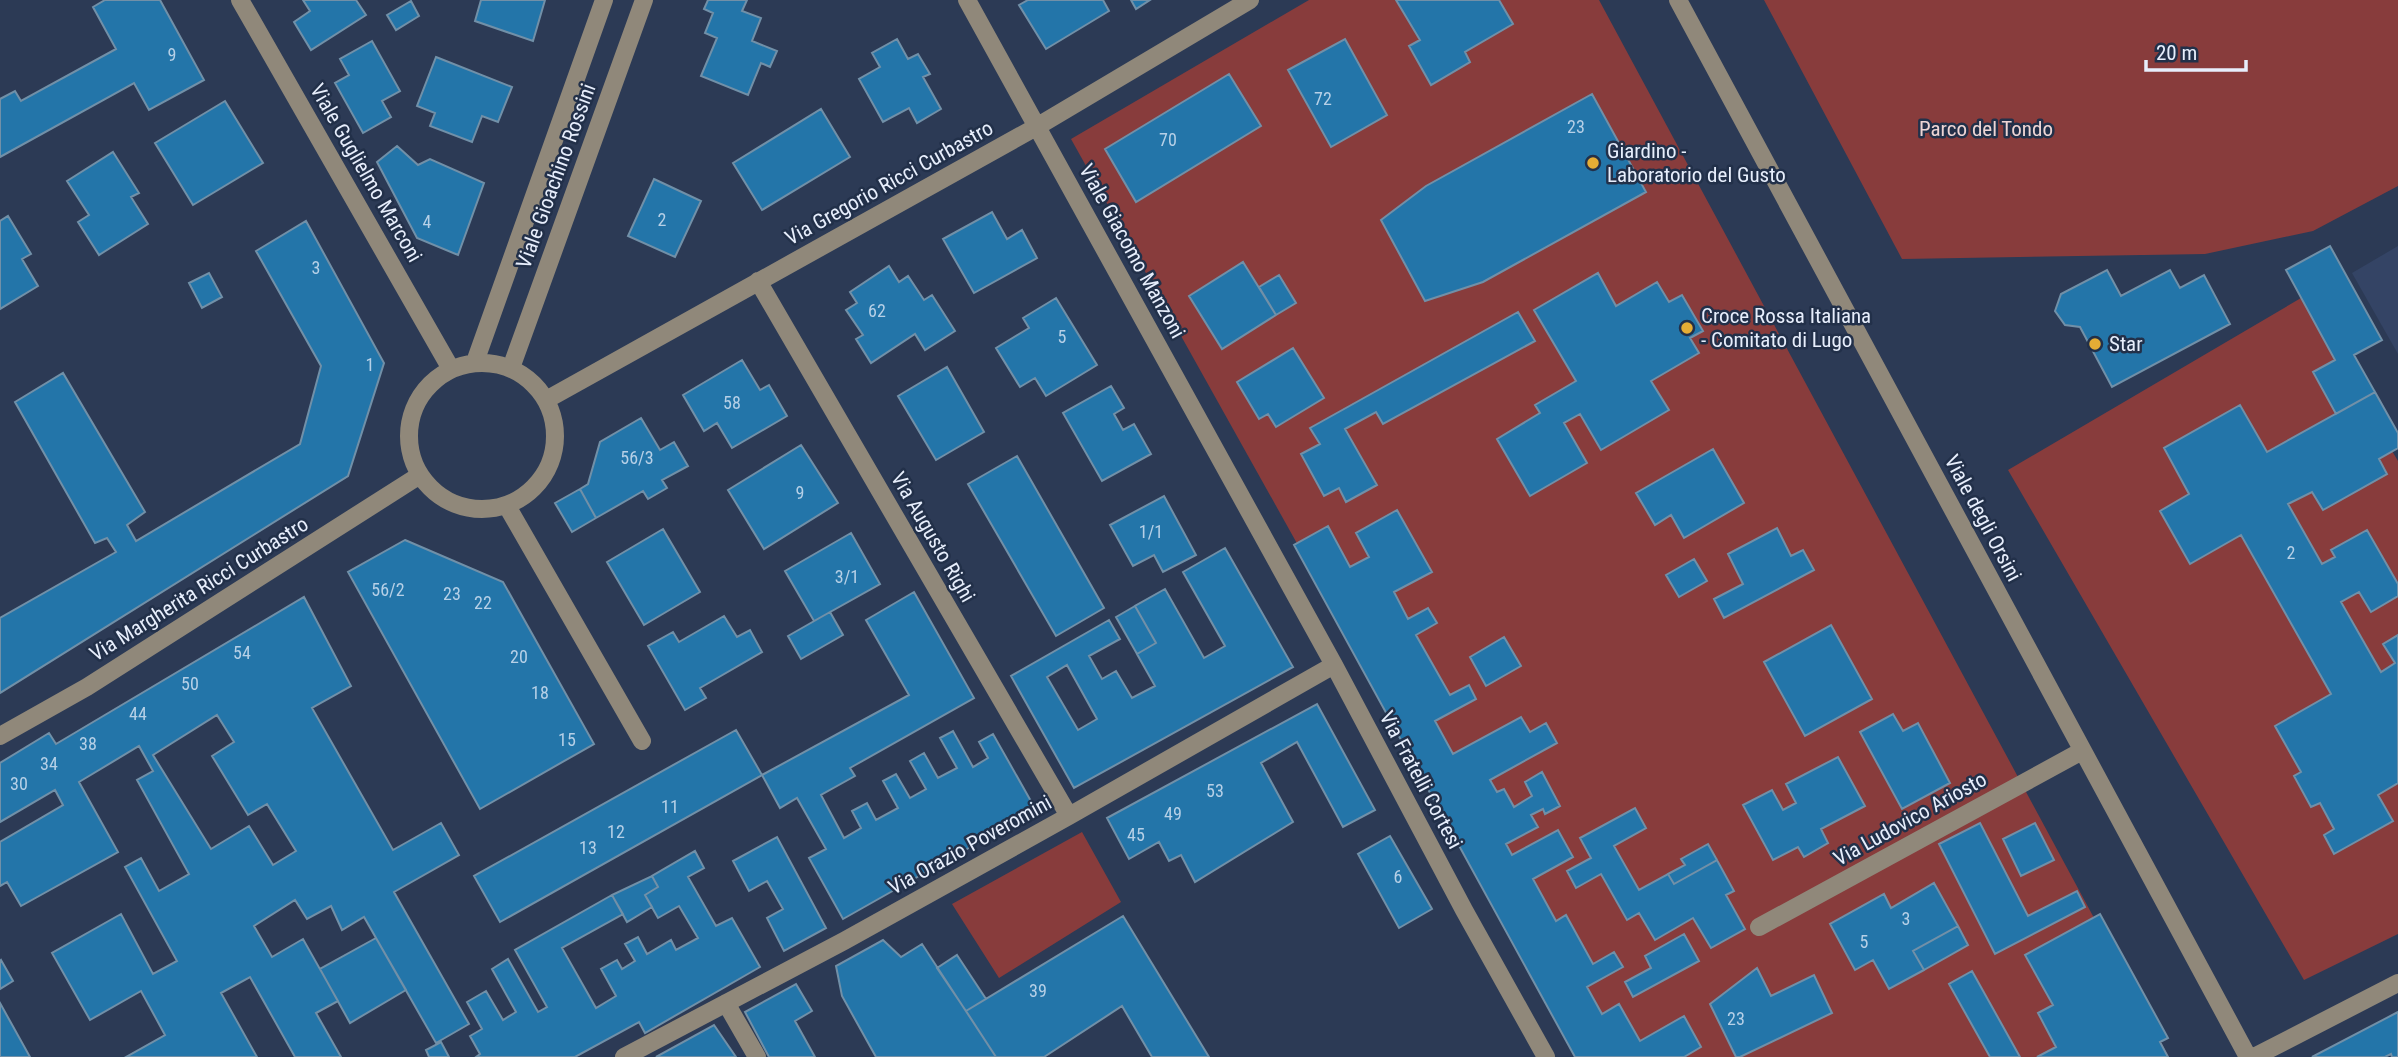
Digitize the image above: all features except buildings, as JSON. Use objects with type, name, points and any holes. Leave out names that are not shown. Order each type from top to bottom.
[{"type":"street","name":"Viale Guglielmo Marconi","points":[[240,0],[452,369]]},
{"type":"street","name":"Viale Gioachino Rossini","points":[[475,362],[604,0]]},
{"type":"street","name":"Viale Gioachino Rossini","points":[[511,368],[644,0]]},
{"type":"street","name":"Viale Giacomo Manzoni","points":[[967,0],[1255,524]]},
{"type":"street","name":"Via Gregorio Ricci Curbastro","points":[[546,400],[1038,126],[1250,0]]},
{"type":"street","name":"Viale degli Orsini","points":[[1678,0],[2248,1057]]},
{"type":"street","name":"Via Augusto Righi","points":[[758,281],[1069,816]]},
{"type":"street","points":[[475,362],[511,368],[531,381],[546,400],[554,419],[556,441],[552,462],[542,481],[526,496],[507,506],[482,510],[458,506],[436,494],[419,475],[410,452],[409,427],[416,403],[431,383],[452,369],[475,362]]},
{"type":"street","name":"Via Margherita Ricci Curbastro","points":[[0,737],[98,680],[419,475]]},
{"type":"street","points":[[507,506],[642,741]]},
{"type":"street","name":"Via Fratelli Cortesi","points":[[1255,524],[1546,1057]]},
{"type":"street","name":"Via Orazio Poveromini","points":[[624,1057],[844,941],[1334,665]]},
{"type":"street","name":"Via Ludovico Ariosto","points":[[1759,927],[2082,751]]},
{"type":"street","points":[[2254,1057],[2398,983]]},
{"type":"street","points":[[726,1003],[757,1057]]},
{"type":"shaded area","points":[[2398,246],[2398,354],[2352,273]]},
{"type":"green space","points":[[1309,0],[1599,0],[2169,1057],[1584,1057],[1071,139]]},
{"type":"green space","name":"Parco del Tondo","points":[[1764,0],[2398,0],[2398,186],[2313,231],[2205,254],[1902,259]]},
{"type":"green space","points":[[2301,298],[2398,461],[2398,934],[2304,980],[2008,470]]},
{"type":"green space","points":[[1082,832],[1121,902],[999,978],[952,904]]},
{"type":"place","name":"Giardino - Laboratorio del Gusto","points":[[1593,163]]},
{"type":"place","name":"Croce Rossa Italiana - Comitato di Lugo","points":[[1687,328]]},
{"type":"place","name":"Star","points":[[2095,344]]}]
